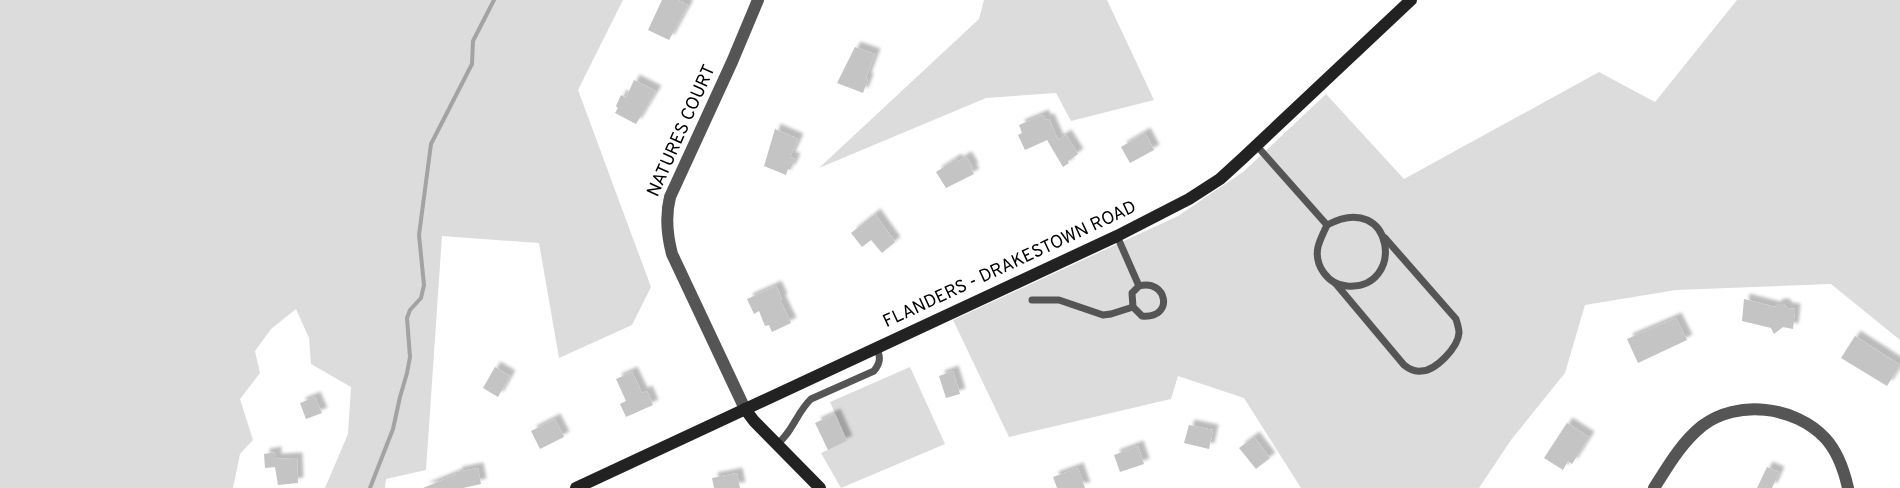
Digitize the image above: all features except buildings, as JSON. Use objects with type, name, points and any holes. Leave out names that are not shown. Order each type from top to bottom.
[{"type":"street","name":"NATURES COURT","points":[[745,409],[672,254],[666,218],[670,197],[758,0]]},
{"type":"street","name":"FLANDERS - DRAKESTOWN ROAD","points":[[576,488],[1117,236],[1189,199],[1220,179],[1257,146],[1410,0]]},
{"type":"street","points":[[745,409],[820,488]]},
{"type":"street","points":[[1654,488],[1680,448],[1703,425],[1734,412],[1750,410],[1775,411],[1813,428],[1824,437],[1835,452],[1844,471],[1848,488]]},
{"type":"lane","points":[[1257,146],[1327,225]]},
{"type":"lane","points":[[1356,217],[1365,219],[1373,224],[1385,238],[1456,319],[1459,332],[1457,339],[1444,357],[1424,372],[1404,365],[1321,268],[1317,258],[1318,248],[1327,225],[1336,220],[1356,217]]},
{"type":"lane","points":[[1117,236],[1139,286]]},
{"type":"lane","points":[[1336,284],[1356,286],[1374,279],[1383,262],[1385,238]]},
{"type":"lane","points":[[1148,285],[1158,289],[1164,304],[1159,312],[1151,316],[1139,314],[1133,307],[1132,293],[1139,286],[1148,285]]},
{"type":"lane","points":[[1032,300],[1059,300],[1103,315],[1133,307]]},
{"type":"lane","points":[[777,444],[783,439],[804,405],[811,399],[874,371],[879,364],[880,356],[877,349]]},
{"type":"shaded area","points":[[0,0],[623,0],[578,90],[651,287],[632,325],[559,358],[539,243],[442,236],[426,470],[386,479],[385,488],[325,488],[348,434],[351,387],[311,364],[309,338],[296,309],[271,329],[255,351],[260,373],[240,399],[253,440],[240,454],[233,488],[0,488]]},
{"type":"shaded area","points":[[984,0],[1107,0],[1154,100],[1071,121],[1056,93],[986,98],[819,168],[979,19]]},
{"type":"shaded area","points":[[1737,0],[1900,0],[1900,340],[1831,284],[1676,290],[1585,305],[1565,373],[1511,440],[1479,488],[1301,488],[1244,398],[1178,376],[1171,399],[1009,437],[953,320],[1178,216],[1243,172],[1326,94],[1404,179],[1599,72],[1655,102]]},
{"type":"shaded area","points":[[910,367],[945,444],[841,488],[821,453],[847,441],[830,402]]},
{"type":"waterway","points":[[370,488],[393,429],[407,373],[410,357],[407,318],[410,310],[421,298],[424,285],[419,235],[431,144],[472,64],[473,41],[494,0]]}]
